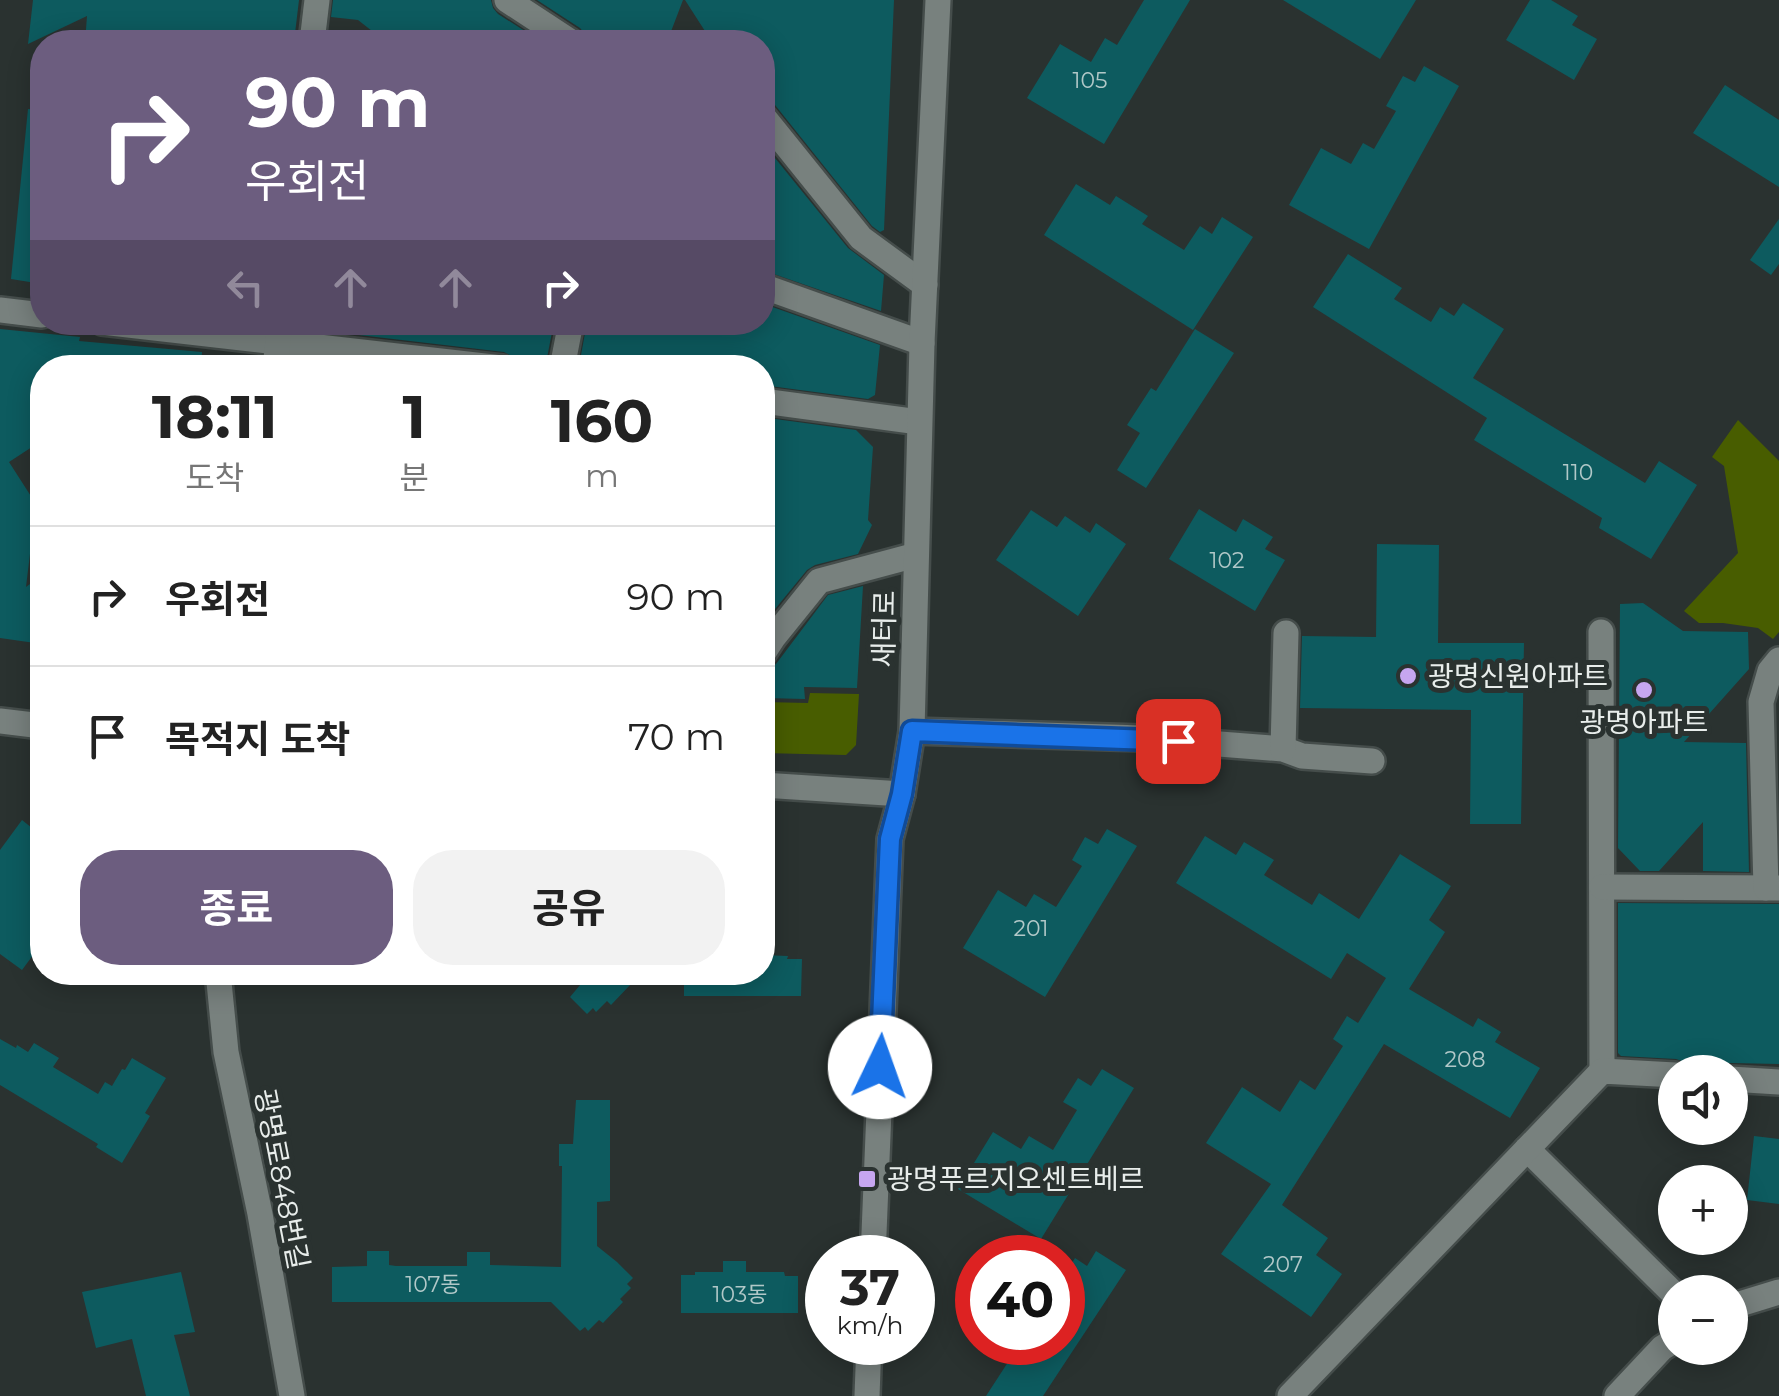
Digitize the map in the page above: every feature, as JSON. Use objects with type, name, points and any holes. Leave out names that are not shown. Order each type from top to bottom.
[{"type":"street","points":[[314,30],[318,0]]},
{"type":"street","points":[[507,0],[551,30]]},
{"type":"street","name":"새터로","points":[[874,1235],[890,839],[912,731],[919,422],[938,0]]},
{"type":"street","points":[[775,131],[862,238],[924,285]]},
{"type":"street","points":[[775,291],[922,343]]},
{"type":"street","points":[[0,310],[30,314]]},
{"type":"street","points":[[209,335],[381,355]]},
{"type":"street","points":[[775,403],[919,422]]},
{"type":"street","points":[[775,636],[819,581],[916,555]]},
{"type":"street","points":[[1290,1396],[1602,1071],[1601,632]]},
{"type":"street","points":[[1283,748],[1286,633]]},
{"type":"street","points":[[1602,887],[1773,888],[1760,702],[1770,671],[1779,660]]},
{"type":"street","points":[[0,721],[30,725]]},
{"type":"street","points":[[912,731],[1143,738],[1283,748],[1302,756],[1372,761]]},
{"type":"street","points":[[775,786],[902,794]]},
{"type":"street","name":"광명로848번길","points":[[219,985],[226,1052],[292,1396]]},
{"type":"street","points":[[1602,1071],[1658,1074]]},
{"type":"street","points":[[1748,1080],[1779,1082]]},
{"type":"street","points":[[1528,1149],[1658,1278]]},
{"type":"street","points":[[1748,1302],[1779,1292]]},
{"type":"street","points":[[1617,1396],[1658,1352]]},
{"type":"street","points":[[867,1396],[868,1365]]},
{"type":"green space","points":[[1738,420],[1779,461],[1779,632],[1773,639],[1758,628],[1699,623],[1684,611],[1738,553],[1724,466],[1712,457]]},
{"type":"green space","points":[[810,693],[859,694],[856,745],[846,755],[775,753],[775,702],[808,703]]},
{"type":"building","points":[[33,0],[299,0],[295,30],[86,30],[87,16],[58,30],[30,30],[28,44]]},
{"type":"building","points":[[333,0],[491,0],[498,14],[523,30],[371,30],[358,20],[331,17]]},
{"type":"building","points":[[537,0],[683,0],[672,30],[580,28]]},
{"type":"building","points":[[685,0],[894,0],[884,230],[880,232],[872,226],[775,105],[775,30],[704,30]]},
{"type":"building","points":[[1144,0],[1190,0],[1104,144],[1027,98],[1060,44],[1091,62],[1105,38],[1117,45]]},
{"type":"building","points":[[1283,0],[1416,0],[1380,59]]},
{"type":"building","points":[[1530,0],[1551,0],[1578,16],[1572,25],[1597,39],[1574,80],[1506,40]]},
{"type":"building","points":[[1424,66],[1459,86],[1369,249],[1289,205],[1321,148],[1351,164],[1363,143],[1374,149],[1396,111],[1386,106],[1403,76],[1415,82]]},
{"type":"building","points":[[1725,85],[1779,120],[1779,187],[1693,133]]},
{"type":"building","points":[[28,109],[30,109],[30,282],[11,279]]},
{"type":"building","points":[[775,158],[848,248],[884,275],[881,311],[775,274]]},
{"type":"building","points":[[1076,184],[1110,205],[1116,196],[1148,216],[1142,224],[1184,250],[1200,226],[1212,234],[1222,217],[1253,237],[1193,330],[1044,235]]},
{"type":"building","points":[[1779,219],[1779,264],[1771,275],[1750,260]]},
{"type":"building","points":[[1348,254],[1402,288],[1394,299],[1431,322],[1440,307],[1454,316],[1463,303],[1504,329],[1473,378],[1645,483],[1659,461],[1697,485],[1651,559],[1599,528],[1602,518],[1474,440],[1487,418],[1313,307]]},
{"type":"building","points":[[775,308],[880,345],[875,395],[868,399],[775,387],[775,355],[581,355],[585,335],[775,335]]},
{"type":"building","points":[[0,329],[202,352],[30,355],[30,448],[9,462],[30,495],[26,587],[30,584],[30,642],[0,638]]},
{"type":"building","points":[[1195,329],[1234,353],[1146,488],[1117,470],[1140,433],[1127,425],[1151,388],[1156,391]]},
{"type":"building","points":[[359,335],[551,335],[548,355]]},
{"type":"building","points":[[775,419],[856,430],[873,447],[868,520],[872,525],[858,554],[807,570],[775,609]]},
{"type":"building","points":[[1199,509],[1236,532],[1243,519],[1273,537],[1265,549],[1285,560],[1255,611],[1169,559]]},
{"type":"building","points":[[1031,510],[1057,527],[1065,516],[1090,533],[1096,523],[1126,544],[1078,616],[996,560]]},
{"type":"building","name":"광명신원아파트","points":[[1377,544],[1439,545],[1438,643],[1524,643],[1521,824],[1470,824],[1471,710],[1300,708],[1302,636],[1376,637]]},
{"type":"building","points":[[863,586],[857,688],[804,687],[805,699],[775,698],[775,665],[828,595]]},
{"type":"building","points":[[1643,603],[1683,631],[1748,632],[1749,669],[1684,742],[1746,743],[1749,872],[1703,871],[1703,822],[1659,871],[1640,871],[1618,848],[1620,604]]},
{"type":"building","points":[[22,820],[30,826],[30,959],[22,970],[0,954],[0,850]]},
{"type":"building","points":[[1107,829],[1137,846],[1045,997],[963,948],[998,890],[1026,907],[1034,894],[1056,907],[1082,866],[1072,860],[1085,837],[1098,844]]},
{"type":"building","points":[[1205,836],[1236,855],[1244,842],[1274,860],[1264,875],[1312,905],[1319,893],[1359,919],[1400,854],[1451,886],[1429,920],[1445,932],[1409,989],[1473,1027],[1478,1018],[1501,1032],[1495,1042],[1540,1068],[1510,1118],[1384,1044],[1282,1205],[1328,1238],[1316,1255],[1342,1274],[1311,1317],[1221,1254],[1271,1184],[1206,1143],[1242,1087],[1280,1112],[1300,1080],[1315,1090],[1343,1046],[1333,1039],[1347,1016],[1358,1023],[1386,978],[1347,953],[1331,979],[1176,883]]},
{"type":"building","points":[[1618,903],[1779,904],[1779,1064],[1748,1063],[1748,1055],[1658,1055],[1658,1058],[1618,1053]]},
{"type":"building","points":[[775,956],[802,959],[801,996],[684,996],[684,985],[775,985]]},
{"type":"building","points":[[580,985],[630,985],[611,1005],[607,1001],[596,1012],[593,1008],[587,1014],[570,997]]},
{"type":"building","points":[[0,1039],[28,1052],[34,1043],[59,1058],[53,1067],[98,1094],[105,1082],[112,1086],[132,1058],[166,1078],[145,1113],[150,1116],[122,1163],[96,1147],[98,1144],[0,1085]]},
{"type":"building","points":[[1102,1069],[1134,1088],[1043,1235],[1034,1235],[958,1189],[993,1132],[1021,1149],[1029,1136],[1053,1150],[1077,1110],[1063,1102],[1078,1078],[1091,1086]]},
{"type":"building","points":[[576,1100],[610,1100],[610,1201],[597,1202],[597,1246],[633,1278],[627,1284],[631,1288],[620,1299],[623,1302],[603,1323],[599,1320],[588,1331],[585,1327],[580,1331],[551,1302],[332,1302],[332,1267],[367,1266],[367,1251],[389,1251],[389,1265],[396,1266],[467,1266],[467,1252],[490,1252],[490,1265],[561,1267],[559,1144],[573,1144]]},
{"type":"building","points":[[1754,1136],[1779,1139],[1779,1204],[1748,1200]]},
{"type":"building","points":[[1096,1251],[1126,1270],[1085,1332],[1085,1265]]},
{"type":"building","points":[[723,1261],[746,1261],[746,1272],[798,1276],[798,1313],[681,1313],[681,1275],[723,1272]]},
{"type":"building","points":[[181,1272],[195,1332],[174,1335],[190,1396],[146,1396],[132,1339],[96,1348],[82,1292]]},
{"type":"building","points":[[1006,1365],[1063,1365],[1043,1396],[986,1396]]},
{"type":"place","name":"광명신원아파트","points":[[1408,676]]},
{"type":"place","name":"광명아파트","points":[[1644,690]]},
{"type":"place","name":"광명푸르지오센트베르","points":[[867,1179]]},
{"type":"route","points":[[880,1067],[890,839],[912,731],[1178,741]]}]
